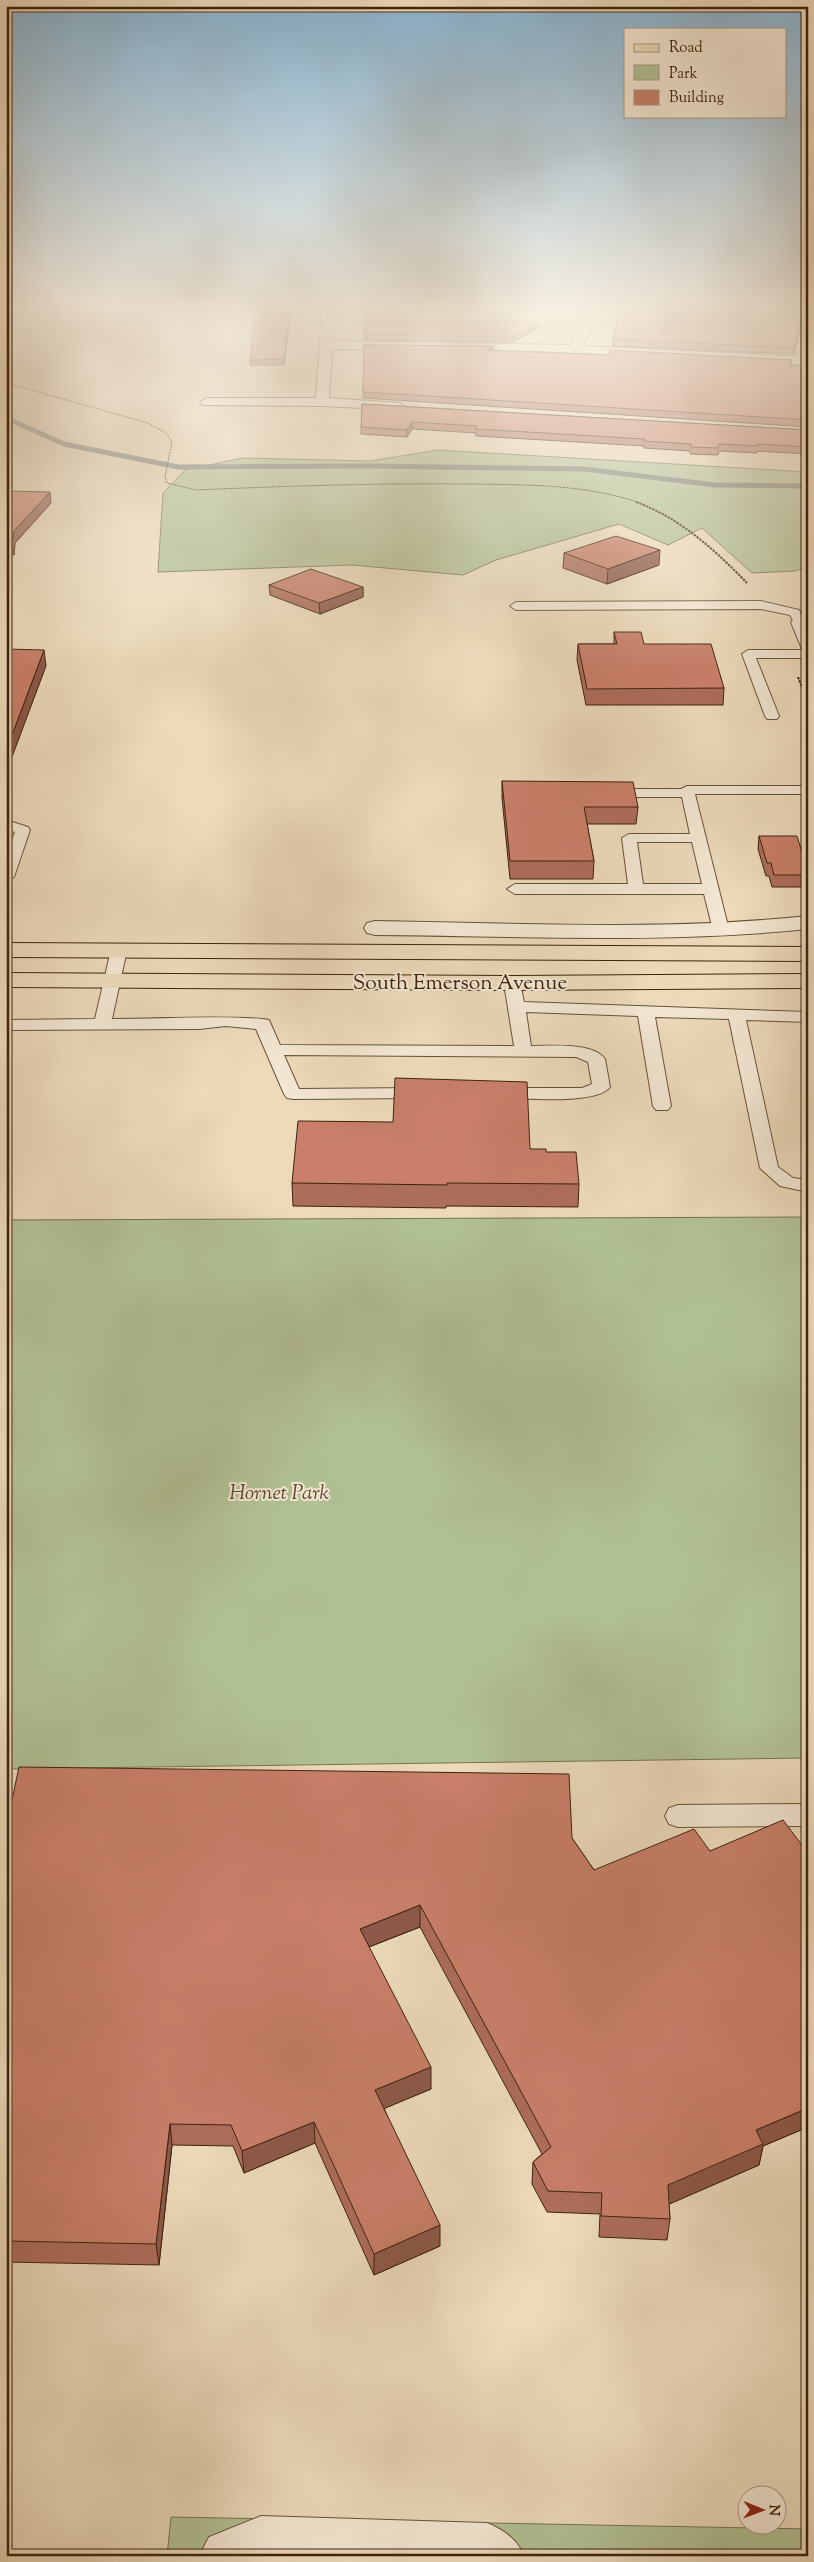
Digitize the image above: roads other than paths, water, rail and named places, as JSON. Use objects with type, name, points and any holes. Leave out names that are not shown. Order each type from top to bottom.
[{"type":"main road","name":"South Emerson Avenue","points":[[6,950],[808,954]]},
{"type":"main road","name":"South Emerson Avenue","points":[[6,980],[512,983],[808,981]]},
{"type":"street","points":[[803,626],[808,645]]},
{"type":"street","points":[[375,928],[685,932],[808,922]]},
{"type":"lane","points":[[516,606],[768,606],[795,613],[803,626]]},
{"type":"lane","points":[[772,716],[748,654],[808,654]]},
{"type":"lane","points":[[721,930],[686,790],[808,790]]},
{"type":"lane","points":[[590,793],[688,793]]},
{"type":"lane","points":[[6,824],[23,830],[6,877]]},
{"type":"lane","points":[[636,889],[629,838],[698,838]]},
{"type":"lane","points":[[515,889],[710,889]]},
{"type":"lane","points":[[102,1024],[119,950]]},
{"type":"lane","points":[[512,983],[523,1051]]},
{"type":"lane","points":[[517,1007],[808,1017]]},
{"type":"lane","points":[[646,1011],[662,1106]]},
{"type":"lane","points":[[737,1015],[769,1168],[779,1179],[794,1186],[808,1186]]},
{"type":"lane","points":[[6,1025],[199,1024],[226,1021],[262,1024],[293,1094],[438,1093]]},
{"type":"lane","points":[[272,1050],[579,1052],[596,1059],[601,1087],[584,1092],[487,1093]]},
{"type":"lane","points":[[678,1816],[808,1815]]},
{"type":"lane","points":[[216,2556],[221,2549],[261,2533],[487,2540],[507,2556]]},
{"type":"waterway","points":[[32,430],[64,444],[178,467],[370,466],[584,469],[715,485],[808,486]]},
{"type":"park label","name":"Hornet Park","points":[[279,1492]]}]
